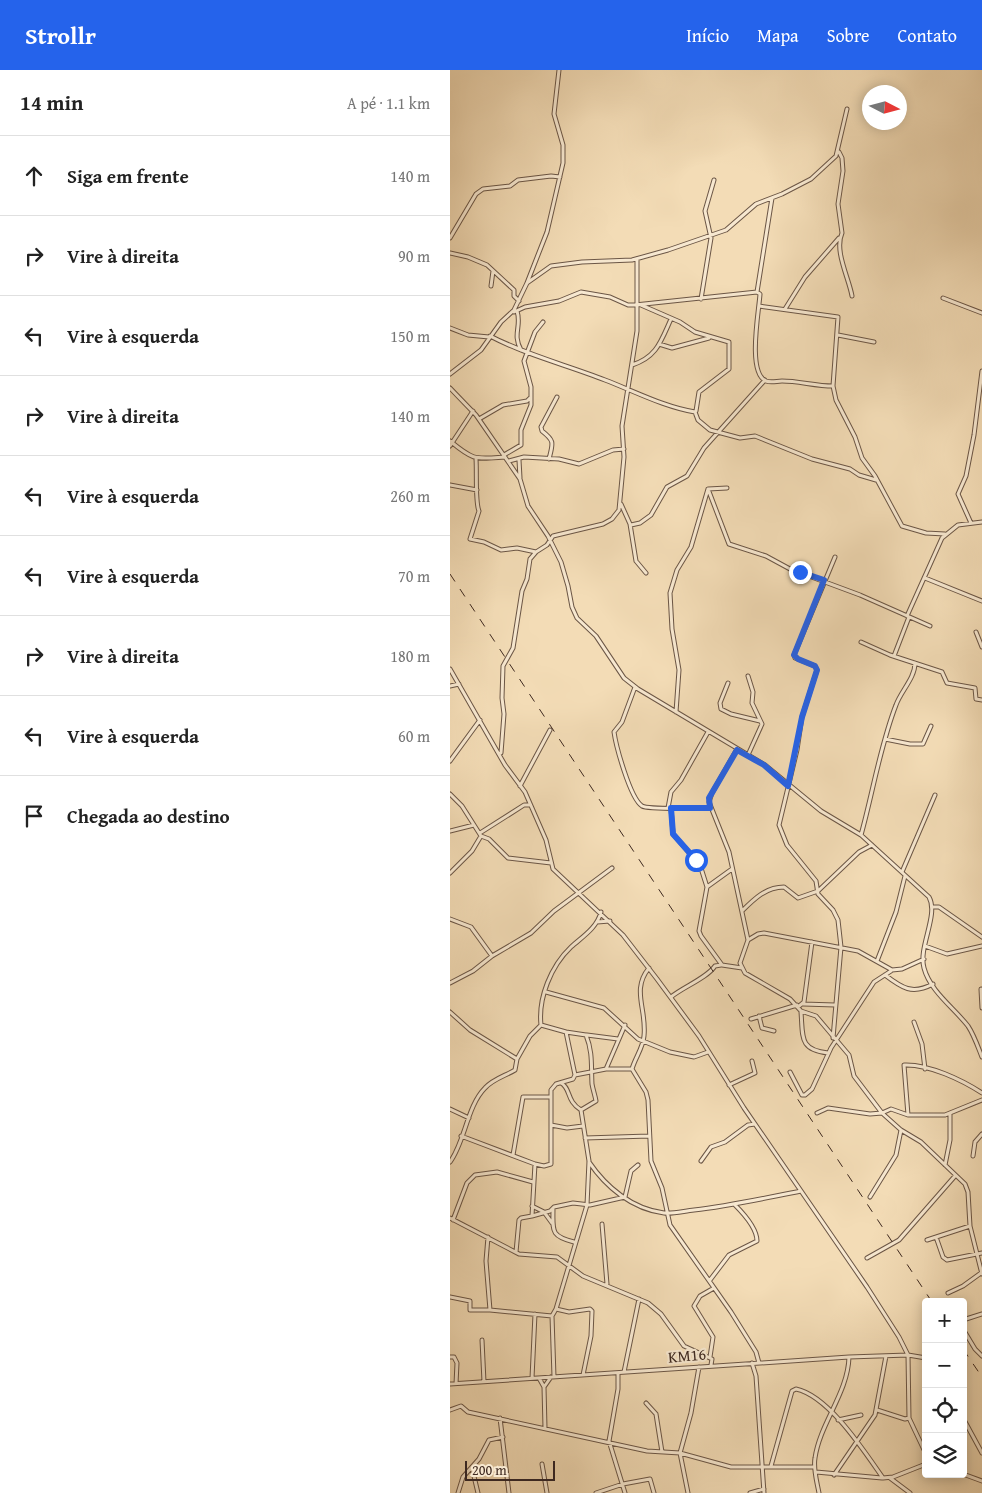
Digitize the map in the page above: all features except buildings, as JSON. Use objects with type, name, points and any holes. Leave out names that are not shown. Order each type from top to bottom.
[{"type":"street","points":[[450,374],[481,350],[489,337],[512,313],[527,283],[547,232],[563,163],[563,144],[554,114],[559,70]]},
{"type":"street","points":[[527,283],[551,266],[637,259],[726,230],[753,206],[811,179],[836,156],[839,151],[847,109]]},
{"type":"street","points":[[785,308],[805,277],[842,233],[838,202],[843,167],[839,151]]},
{"type":"street","points":[[450,238],[476,194],[483,189],[508,186],[518,180],[551,176],[560,177]]},
{"type":"street","points":[[701,299],[711,234],[705,213],[708,194],[714,180]]},
{"type":"street","points":[[765,380],[759,371],[755,345],[760,294],[757,292],[772,198]]},
{"type":"street","points":[[840,237],[843,263],[852,296]]},
{"type":"street","points":[[450,252],[487,265],[514,290],[514,296],[519,301]]},
{"type":"street","points":[[501,754],[504,714],[502,698],[503,666],[513,648],[522,591],[527,579],[530,560],[536,552],[547,545],[549,538],[562,532],[603,524],[616,515],[621,503],[624,449],[622,426],[637,331],[639,305],[637,259]]},
{"type":"street","points":[[491,286],[493,271]]},
{"type":"street","points":[[512,313],[559,301],[584,292],[613,298],[628,305],[639,305],[757,292]]},
{"type":"street","points":[[943,298],[982,313]]},
{"type":"street","points":[[639,305],[672,319],[695,332],[729,342],[730,366],[722,376],[699,392],[695,412],[698,420],[710,430],[740,438],[755,436],[812,459],[850,469],[859,475],[876,480]]},
{"type":"street","points":[[759,306],[837,316],[838,335],[833,386],[839,408],[862,458],[902,526],[926,533],[945,534]]},
{"type":"street","points":[[517,311],[519,322],[516,341],[521,350]]},
{"type":"street","points":[[632,365],[648,359],[659,344],[672,319]]},
{"type":"street","points":[[473,411],[451,443],[466,455],[476,459],[505,456],[521,445],[520,431],[530,407],[530,382],[524,362],[536,332],[543,322]]},
{"type":"street","points":[[450,328],[468,335],[489,337],[645,397],[695,412]]},
{"type":"street","points":[[838,335],[874,342]]},
{"type":"street","points":[[659,344],[672,348],[711,337]]},
{"type":"street","points":[[971,523],[958,494],[966,476],[974,435],[982,371]]},
{"type":"street","points":[[765,380],[833,386]]},
{"type":"street","points":[[631,525],[640,523],[651,514],[663,492],[672,483],[686,476],[704,448],[765,380]]},
{"type":"street","points":[[450,388],[473,411],[520,479]]},
{"type":"street","points":[[549,459],[552,442],[550,436],[542,431],[541,427],[557,397]]},
{"type":"street","points":[[479,419],[503,405],[530,398]]},
{"type":"street","points":[[509,461],[519,460],[524,457],[579,464],[613,450],[624,449]]},
{"type":"street","points":[[476,459],[476,504],[479,510],[470,536],[471,540],[484,542],[501,550],[517,548],[536,552]]},
{"type":"street","points":[[519,460],[520,479],[528,506],[549,538],[567,580],[572,607],[577,618],[596,636],[618,670],[635,687],[764,765],[826,815],[861,835],[929,897],[933,906],[925,946],[924,969],[933,984],[970,1029],[982,1057]]},
{"type":"street","points":[[450,485],[477,490]]},
{"type":"street","points":[[708,489],[727,488]]},
{"type":"street","points":[[708,489],[728,544],[766,556],[790,569],[824,580],[930,626]]},
{"type":"street","points":[[676,712],[679,670],[672,629],[670,592],[677,570],[691,547],[708,489]]},
{"type":"street","points":[[621,503],[631,525],[636,561],[646,573]]},
{"type":"street","points":[[894,656],[908,617],[945,534],[958,524],[982,522]]},
{"type":"street","points":[[833,1038],[841,947],[836,916],[820,897],[816,881],[792,852],[780,830],[780,817],[802,717],[817,670],[815,666],[798,659],[794,655],[835,557]]},
{"type":"street","points":[[925,578],[982,601]]},
{"type":"street","points":[[976,632],[982,647]]},
{"type":"street","points":[[861,642],[915,664],[942,672],[947,683],[975,688],[976,699],[982,700]]},
{"type":"street","points":[[861,835],[885,739],[896,705],[914,673],[915,664]]},
{"type":"street","points":[[450,670],[527,797],[546,840],[553,869],[610,921],[649,968],[867,1287],[908,1355],[909,1418],[922,1446]]},
{"type":"street","points":[[748,676],[753,692],[752,703],[762,727],[748,755]]},
{"type":"street","points":[[450,686],[460,684]]},
{"type":"street","points":[[728,684],[720,703],[721,710],[761,721]]},
{"type":"street","points":[[635,687],[622,722],[614,732],[628,786],[641,806],[710,808]]},
{"type":"street","points":[[450,761],[480,720]]},
{"type":"street","points":[[885,739],[910,744],[923,744],[931,726]]},
{"type":"street","points":[[520,786],[550,730]]},
{"type":"street","points":[[708,732],[681,780],[671,792],[670,808],[673,834],[700,865],[707,887],[699,931],[722,965]]},
{"type":"street","points":[[737,750],[709,798],[710,808],[725,841],[748,940],[742,955],[742,968]]},
{"type":"street","points":[[450,794],[480,834],[489,839],[508,858],[551,863]]},
{"type":"street","points":[[902,872],[936,795]]},
{"type":"street","points":[[524,805],[527,797]]},
{"type":"street","points":[[450,873],[472,851],[480,834],[524,805],[529,805]]},
{"type":"street","points":[[450,831],[474,825]]},
{"type":"street","points":[[742,912],[755,898],[772,888],[784,887],[798,898],[818,891],[859,852],[872,846]]},
{"type":"street","points":[[450,982],[473,971],[492,956],[531,933],[554,912],[612,868]]},
{"type":"street","points":[[707,887],[732,869]]},
{"type":"street","points":[[878,962],[896,912],[906,876]]},
{"type":"street","points":[[933,906],[939,907],[982,937]]},
{"type":"street","points":[[450,1162],[483,1089],[515,1070],[517,1059],[530,1036],[541,1025],[546,992],[555,964],[597,922],[601,912]]},
{"type":"street","points":[[450,919],[471,927],[492,956]]},
{"type":"street","points":[[597,922],[610,921]]},
{"type":"street","points":[[748,940],[764,933],[841,947],[865,954],[892,970]]},
{"type":"street","points":[[803,1004],[812,942]]},
{"type":"street","points":[[925,946],[947,954],[982,946]]},
{"type":"street","points":[[790,1072],[802,1095],[805,1096],[814,1087],[828,1053],[874,982],[892,970],[902,969],[924,959]]},
{"type":"street","points":[[878,962],[885,974],[907,990],[920,990],[933,984]]},
{"type":"street","points":[[670,997],[710,973],[715,966],[722,965],[742,968],[751,978],[797,1006],[801,1011],[816,1016],[836,1042],[849,1055],[854,1076],[882,1113],[901,1130],[921,1142],[964,1184],[968,1192],[970,1226],[975,1253],[982,1274],[948,1293]]},
{"type":"street","points":[[632,1069],[643,1041],[644,1008],[639,988],[641,978],[649,968]]},
{"type":"street","points":[[980,989],[982,1008]]},
{"type":"street","points":[[546,992],[604,1008],[625,1025],[638,1039],[643,1041],[689,1057],[708,1052]]},
{"type":"street","points":[[751,1019],[803,1004],[835,1005]]},
{"type":"street","points":[[801,1011],[804,1043],[812,1050],[828,1053]]},
{"type":"street","points":[[450,1012],[470,1030],[500,1051],[517,1059]]},
{"type":"street","points":[[759,1016],[762,1028],[774,1032]]},
{"type":"street","points":[[914,1022],[922,1044],[925,1068]]},
{"type":"street","points":[[541,1025],[566,1032],[618,1039]]},
{"type":"street","points":[[606,1069],[625,1025]]},
{"type":"street","points":[[566,1032],[575,1074]]},
{"type":"street","points":[[581,1110],[596,1100],[592,1086],[594,1071],[586,1035]]},
{"type":"street","points":[[729,1085],[755,1073],[752,1060]]},
{"type":"street","points":[[908,1115],[903,1067],[909,1065],[925,1068],[965,1083],[982,1093]]},
{"type":"street","points":[[461,1136],[513,1154],[535,1164],[548,1165],[552,1161],[552,1088],[573,1078],[575,1074],[606,1069],[632,1069]]},
{"type":"street","points":[[632,1069],[647,1096],[651,1161],[662,1188],[670,1226],[710,1281],[756,1352],[759,1363]]},
{"type":"street","points":[[544,1387],[552,1377],[552,1316],[556,1310],[574,1242],[587,1205],[588,1161],[581,1110],[572,1104],[567,1087],[560,1083]]},
{"type":"street","points":[[513,1154],[523,1097],[551,1097]]},
{"type":"street","points":[[817,1113],[828,1108],[848,1112],[882,1113],[891,1110],[908,1115],[950,1114],[982,1100]]},
{"type":"street","points":[[450,1109],[469,1118]]},
{"type":"street","points":[[945,1166],[950,1140],[950,1114]]},
{"type":"street","points":[[701,1160],[711,1147],[722,1144],[748,1124],[756,1124]]},
{"type":"street","points":[[551,1125],[567,1128],[583,1126]]},
{"type":"street","points":[[870,1197],[898,1150],[901,1130]]},
{"type":"street","points":[[973,1156],[975,1142],[982,1134]]},
{"type":"street","points":[[585,1138],[649,1136]]},
{"type":"street","points":[[588,1161],[604,1182],[625,1198],[652,1210],[666,1213],[734,1205],[801,1191]]},
{"type":"street","points":[[532,1216],[535,1164]]},
{"type":"street","points":[[625,1198],[631,1171],[638,1165]]},
{"type":"street","points":[[533,1182],[497,1172],[474,1175],[467,1183],[452,1219],[516,1252],[526,1255],[557,1257],[583,1276],[607,1284],[639,1299],[661,1314],[684,1346],[710,1357]]},
{"type":"street","points":[[867,1258],[899,1240],[955,1176]]},
{"type":"street","points":[[516,1252],[519,1220],[521,1218],[572,1203],[587,1205],[625,1198]]},
{"type":"street","points":[[710,1281],[729,1255],[757,1241],[757,1236],[749,1222],[734,1205]]},
{"type":"street","points":[[532,1206],[544,1212],[552,1224],[556,1237],[574,1242]]},
{"type":"street","points":[[552,1224],[553,1208]]},
{"type":"street","points":[[602,1224],[607,1284]]},
{"type":"street","points":[[928,1240],[970,1226]]},
{"type":"street","points":[[936,1236],[943,1257],[947,1260],[982,1253]]},
{"type":"street","points":[[488,1237],[486,1262],[490,1310]]},
{"type":"street","points":[[711,1365],[710,1357],[713,1337],[694,1306],[700,1296],[714,1288]]},
{"type":"street","points":[[450,1296],[470,1301],[470,1310],[552,1316]]},
{"type":"street","points":[[624,1372],[639,1299]]},
{"type":"street","points":[[556,1310],[565,1312],[592,1311],[590,1342],[583,1375]]},
{"type":"street","points":[[532,1378],[535,1314]]},
{"type":"street","points":[[967,1319],[982,1314]]},
{"type":"street","points":[[967,1336],[982,1356]]},
{"type":"street","points":[[482,1340],[484,1382]]},
{"type":"street","name":"KM16","points":[[450,1384],[711,1365],[908,1355],[922,1357]]},
{"type":"street","points":[[834,1475],[858,1442],[877,1410],[886,1356]]},
{"type":"street","points":[[450,1357],[454,1358],[457,1364],[456,1384]]},
{"type":"street","points":[[819,1493],[814,1466],[820,1441],[849,1367],[849,1358]]},
{"type":"street","points":[[750,1493],[764,1491],[756,1376],[752,1363]]},
{"type":"street","points":[[688,1493],[680,1453],[691,1413],[699,1367]]},
{"type":"street","points":[[618,1373],[618,1389],[609,1441],[626,1493]]},
{"type":"street","points":[[539,1378],[544,1387],[545,1428]]},
{"type":"street","points":[[771,1466],[794,1390],[814,1396],[858,1442],[883,1478]]},
{"type":"street","points":[[646,1403],[654,1410],[657,1417],[662,1452]]},
{"type":"street","points":[[450,1410],[461,1406],[468,1412],[609,1441],[646,1451],[680,1453],[731,1467],[814,1466]]},
{"type":"street","points":[[877,1410],[905,1419],[909,1418]]},
{"type":"street","points":[[838,1420],[861,1415]]},
{"type":"street","points":[[500,1418],[509,1493]]},
{"type":"street","points":[[967,1425],[982,1453]]},
{"type":"street","points":[[458,1493],[463,1477],[479,1460],[489,1440],[502,1437]]},
{"type":"street","points":[[542,1464],[547,1493]]},
{"type":"street","points":[[816,1472],[834,1475],[890,1478],[922,1466]]},
{"type":"street","points":[[472,1468],[478,1493]]},
{"type":"street","points":[[967,1475],[982,1481]]},
{"type":"street","points":[[890,1478],[910,1493]]},
{"type":"street","points":[[596,1493],[623,1484],[650,1479],[654,1493]]},
{"type":"railway","points":[[450,574],[929,1298]]},
{"type":"railway","points":[[967,1355],[982,1377]]},
{"type":"route","points":[[696,860],[673,834],[671,808],[710,808],[709,798],[720,782],[727,764],[737,750],[764,765],[788,786],[797,750],[802,717],[812,691],[817,670],[815,666],[795,658],[794,655],[824,580],[800,572]]}]
